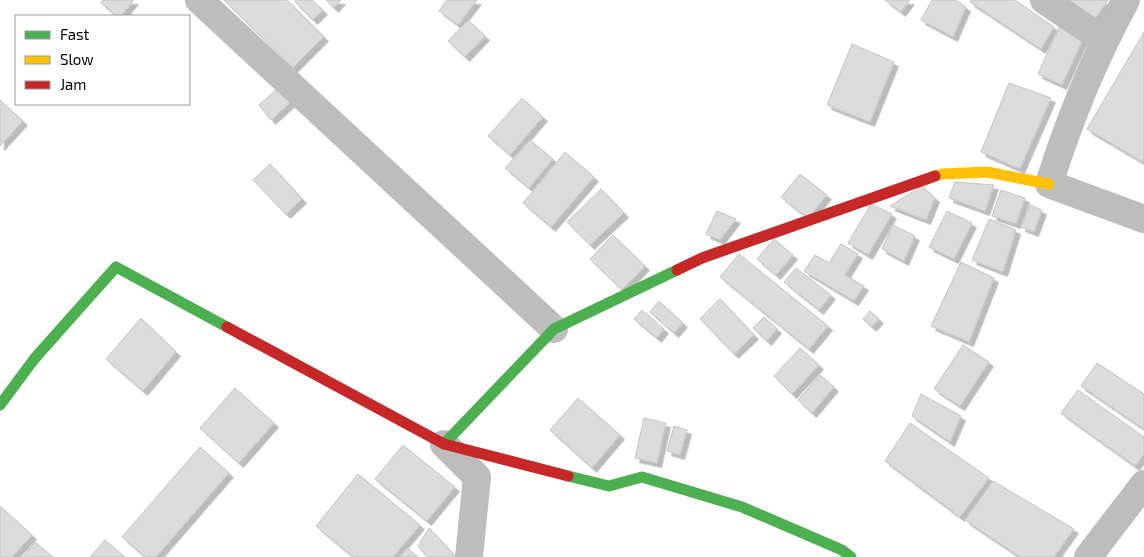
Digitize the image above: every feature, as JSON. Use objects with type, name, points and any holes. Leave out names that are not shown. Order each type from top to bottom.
[{"type":"street","points":[[199,0],[554,328]]},
{"type":"street","points":[[1044,0],[1104,40]]},
{"type":"street","points":[[1049,184],[1065,134],[1104,40],[1126,0]]},
{"type":"street","points":[[1136,0],[1144,5]]},
{"type":"street","points":[[444,444],[554,328],[702,258],[942,174],[987,172],[1049,184],[1144,219]]},
{"type":"street","points":[[0,405],[35,358],[116,267],[444,444],[609,486],[642,477],[742,506],[842,550],[851,557]]},
{"type":"street","points":[[444,444],[477,477],[469,557]]},
{"type":"street","points":[[1088,557],[1144,484]]},
{"type":"building","points":[[103,0],[134,0],[122,15],[116,15],[101,3]]},
{"type":"building","points":[[224,0],[287,0],[324,37],[293,68]]},
{"type":"building","points":[[296,0],[312,0],[323,10],[313,20],[295,2]]},
{"type":"building","points":[[326,0],[341,0],[334,8]]},
{"type":"building","points":[[447,0],[477,0],[458,25],[439,11]]},
{"type":"building","points":[[885,0],[910,0],[901,12]]},
{"type":"building","points":[[932,0],[955,0],[966,7],[953,37],[921,20]]},
{"type":"building","points":[[971,0],[1015,0],[1054,27],[1041,49],[970,2]]},
{"type":"building","points":[[1062,0],[1108,0],[1094,20]]},
{"type":"building","points":[[468,20],[485,36],[465,57],[448,41]]},
{"type":"building","points":[[1060,25],[1084,37],[1062,85],[1038,74]]},
{"type":"building","points":[[1144,32],[1144,160],[1143,162],[1087,129]]},
{"type":"building","points":[[852,44],[894,62],[870,122],[827,105]]},
{"type":"building","points":[[1009,83],[1051,98],[1020,169],[981,152]]},
{"type":"building","points":[[279,87],[292,101],[271,120],[259,105]]},
{"type":"building","points":[[522,98],[543,117],[510,155],[488,136]]},
{"type":"building","points":[[0,100],[23,121],[0,146]]},
{"type":"building","points":[[530,140],[553,159],[529,188],[505,168]]},
{"type":"building","points":[[565,152],[594,177],[551,227],[523,203]]},
{"type":"building","points":[[270,164],[302,199],[286,214],[253,180]]},
{"type":"building","points":[[800,174],[827,195],[808,218],[781,197]]},
{"type":"building","points":[[955,182],[994,185],[985,211],[949,198]]},
{"type":"building","points":[[922,186],[935,198],[926,220],[890,206]]},
{"type":"building","points":[[601,189],[624,213],[590,245],[567,222]]},
{"type":"building","points":[[1001,190],[1025,198],[1016,224],[992,216]]},
{"type":"building","points":[[871,204],[892,214],[868,255],[848,243]]},
{"type":"building","points":[[1030,205],[1042,210],[1034,232],[1021,227]]},
{"type":"building","points":[[717,211],[736,219],[720,240],[706,234]]},
{"type":"building","points":[[947,211],[972,223],[954,259],[929,247]]},
{"type":"building","points":[[989,219],[1016,230],[1003,272],[972,260]]},
{"type":"building","points":[[893,225],[915,236],[904,261],[882,249]]},
{"type":"building","points":[[613,235],[645,266],[622,290],[590,259]]},
{"type":"building","points":[[774,239],[793,255],[776,275],[757,259]]},
{"type":"building","points":[[841,244],[858,254],[845,275],[864,286],[854,301],[804,271],[815,255],[829,263]]},
{"type":"building","points":[[739,254],[828,326],[809,349],[720,277]]},
{"type":"building","points":[[961,262],[994,278],[969,342],[931,326]]},
{"type":"building","points":[[796,268],[831,295],[819,310],[784,282]]},
{"type":"building","points":[[720,299],[754,335],[734,354],[700,319]]},
{"type":"building","points":[[659,301],[683,323],[674,333],[650,312]]},
{"type":"building","points":[[642,310],[664,329],[657,338],[634,319]]},
{"type":"building","points":[[870,311],[879,319],[872,327],[863,319]]},
{"type":"building","points":[[764,317],[777,329],[767,341],[753,328]]},
{"type":"building","points":[[141,318],[176,352],[143,391],[106,359]]},
{"type":"building","points":[[963,345],[989,362],[960,406],[934,389]]},
{"type":"building","points":[[800,348],[819,365],[792,394],[774,376]]},
{"type":"building","points":[[1097,363],[1144,394],[1144,429],[1081,386]]},
{"type":"building","points":[[820,375],[834,387],[812,413],[798,400]]},
{"type":"building","points":[[235,388],[274,423],[239,463],[200,428]]},
{"type":"building","points":[[1078,390],[1144,437],[1144,454],[1135,466],[1061,413]]},
{"type":"building","points":[[921,394],[961,416],[950,442],[912,416]]},
{"type":"building","points":[[578,398],[620,435],[592,468],[550,430]]},
{"type":"building","points":[[644,418],[666,423],[657,463],[635,458]]},
{"type":"building","points":[[910,423],[989,478],[960,517],[885,461]]},
{"type":"building","points":[[674,426],[687,430],[680,455],[667,451]]},
{"type":"building","points":[[403,445],[455,487],[427,521],[375,479]]},
{"type":"building","points":[[200,447],[229,473],[156,557],[145,557],[122,537]]},
{"type":"building","points":[[358,474],[420,525],[393,557],[353,557],[316,526]]},
{"type":"building","points":[[993,481],[1074,529],[1054,557],[1020,557],[965,520]]},
{"type":"building","points":[[0,506],[32,535],[12,557],[0,557]]},
{"type":"building","points":[[429,528],[456,557],[427,557],[418,546]]},
{"type":"building","points":[[105,540],[125,557],[90,557]]},
{"type":"building","points":[[35,542],[53,557],[23,557]]},
{"type":"building","points":[[407,548],[418,557],[400,557]]},
{"type":"traffic: fast","points":[[0,405],[35,358],[116,267],[227,327]]},
{"type":"traffic: fast","points":[[444,444],[554,329],[677,270]]},
{"type":"traffic: fast","points":[[568,476],[609,486],[642,477],[742,507],[842,550],[851,557]]},
{"type":"traffic: slow","points":[[935,176],[987,172],[1049,184]]},
{"type":"traffic: jam","points":[[677,270],[702,258],[935,176]]},
{"type":"traffic: jam","points":[[227,327],[444,444],[568,476]]}]
